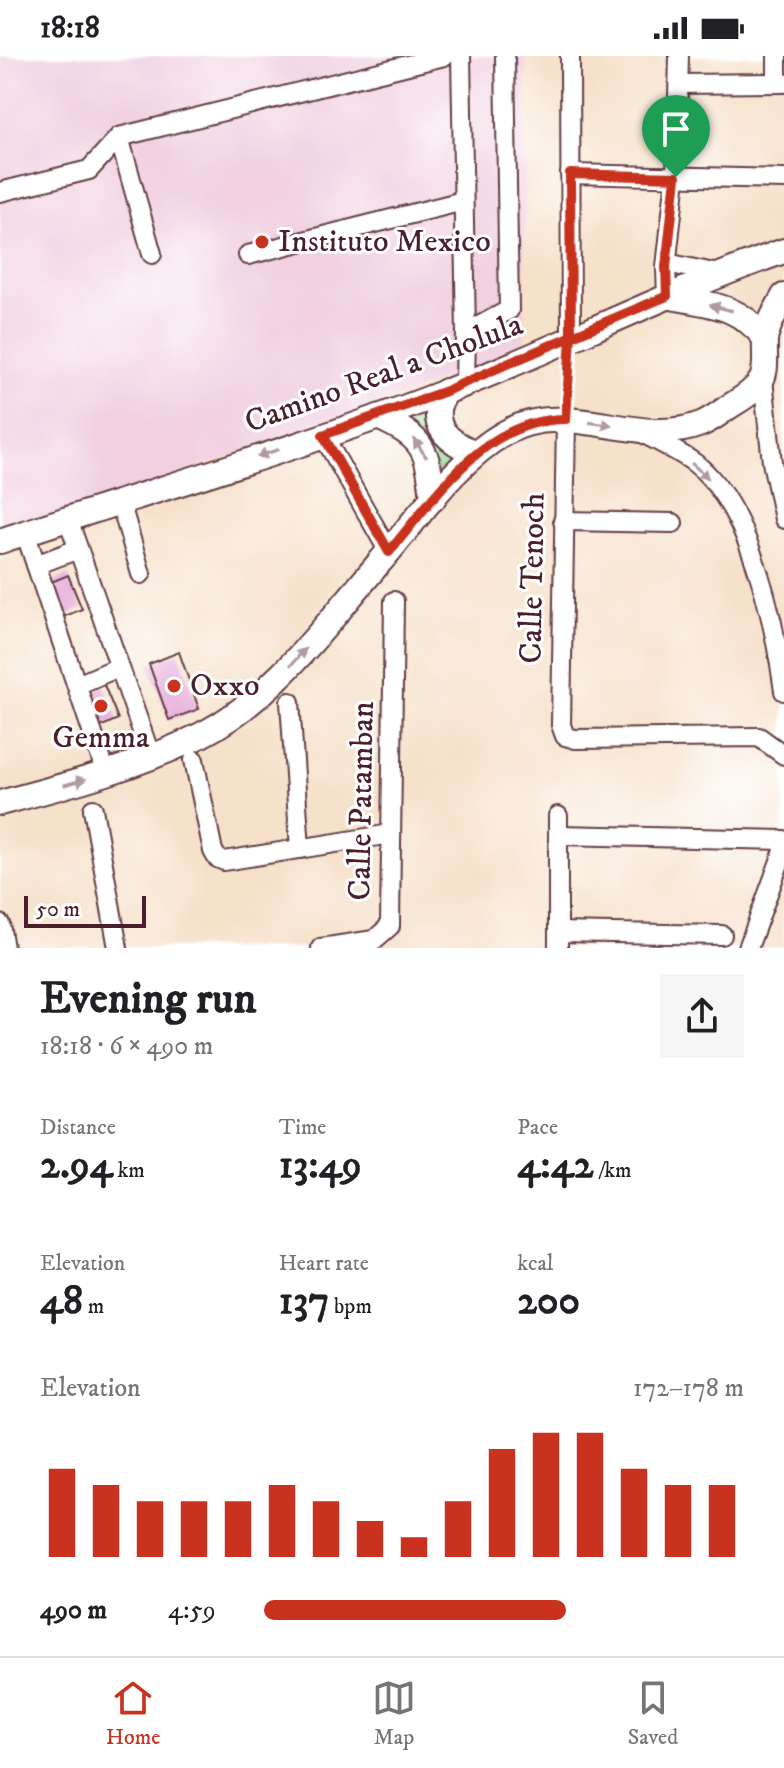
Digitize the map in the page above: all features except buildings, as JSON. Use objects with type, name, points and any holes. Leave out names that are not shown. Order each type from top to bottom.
[{"type":"main road","name":"Camino Real a Cholula","points":[[0,541],[378,417],[718,274],[784,251]]},
{"type":"main road","points":[[667,296],[740,313],[765,338]]},
{"type":"main road","points":[[0,803],[151,757],[203,734],[255,697],[288,668],[476,453],[501,435],[547,419],[635,429],[675,429],[699,425],[751,392],[763,379],[765,338],[784,296]]},
{"type":"main road","points":[[455,387],[438,410],[442,430],[455,445],[476,453]]},
{"type":"main road","points":[[378,417],[406,430],[419,443],[428,459],[433,499]]},
{"type":"street","points":[[0,192],[89,170],[119,137],[444,56]]},
{"type":"street","points":[[455,387],[466,333],[461,56]]},
{"type":"street","points":[[466,333],[509,310],[505,56]]},
{"type":"street","points":[[570,56],[571,337]]},
{"type":"street","points":[[667,296],[667,263],[676,177],[679,56]]},
{"type":"street","points":[[679,84],[781,83],[777,56]]},
{"type":"street","points":[[119,137],[152,254]]},
{"type":"street","points":[[570,174],[784,179]]},
{"type":"street","points":[[248,255],[463,201]]},
{"type":"street","points":[[667,263],[718,274]]},
{"type":"street","points":[[763,379],[778,462],[784,519]]},
{"type":"street","name":"Calle Tenoch","points":[[566,419],[561,725],[565,736],[575,739],[759,737],[784,755]]},
{"type":"street","points":[[635,429],[696,464],[721,492],[748,544],[776,633],[784,691]]},
{"type":"street","points":[[323,435],[389,552]]},
{"type":"street","points":[[120,501],[141,574]]},
{"type":"street","points":[[68,519],[151,757]]},
{"type":"street","points":[[563,521],[673,523]]},
{"type":"street","points":[[25,532],[106,773]]},
{"type":"street","points":[[36,565],[78,549]]},
{"type":"street","name":"Calle Patamban","points":[[321,948],[374,940],[390,926],[394,601]]},
{"type":"street","points":[[77,685],[119,667]]},
{"type":"street","points":[[290,702],[300,849]]},
{"type":"street","points":[[194,760],[213,851],[217,858],[224,861],[391,834]]},
{"type":"street","points":[[93,809],[118,948]]},
{"type":"street","points":[[558,816],[558,940],[722,935]]},
{"type":"street","points":[[558,835],[784,840]]},
{"type":"street","points":[[748,948],[784,850]]},
{"type":"street","points":[[0,924],[4,948]]},
{"type":"path","points":[[566,419],[571,337]]},
{"type":"shaded area","name":"Instituto Mexico","points":[[0,56],[526,56],[524,348],[372,408],[0,536]]},
{"type":"green space","points":[[429,407],[463,458],[443,478],[402,418]]},
{"type":"place","name":"Instituto Mexico","points":[[262,242]]},
{"type":"place","name":"Oxxo","points":[[174,686]]},
{"type":"place","name":"Gemma","points":[[101,706]]},
{"type":"route","points":[[676,177],[570,174],[571,337],[566,419],[547,419],[520,426],[476,453],[389,552],[323,435],[446,391],[571,337],[667,296],[666,267],[676,177]]}]
